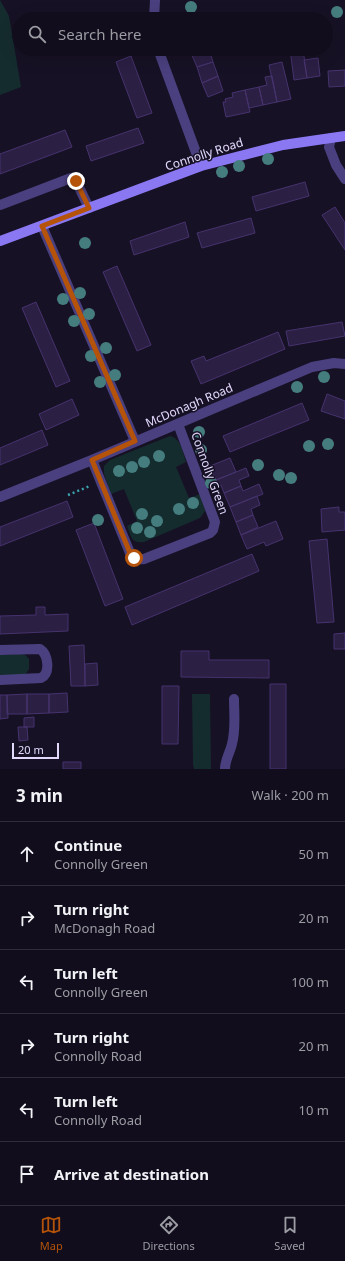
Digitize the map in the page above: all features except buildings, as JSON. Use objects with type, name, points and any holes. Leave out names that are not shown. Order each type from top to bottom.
[{"type":"street","points":[[154,12],[155,0]]},
{"type":"street","points":[[161,56],[201,166]]},
{"type":"street","name":"Connolly Road","points":[[0,240],[42,226],[201,166],[283,145],[345,136]]},
{"type":"street","points":[[331,138],[329,147],[336,165],[345,179]]},
{"type":"street","points":[[0,205],[71,178],[76,181],[89,208]]},
{"type":"street","points":[[42,226],[135,441]]},
{"type":"street","name":"McDonagh Road","points":[[0,497],[92,460],[312,367],[345,364]]},
{"type":"street","name":"Connolly Green","points":[[92,460],[130,553],[134,558],[139,560],[144,559],[210,533],[213,530],[214,522],[178,424]]},
{"type":"street","points":[[0,650],[40,649],[46,655],[47,672],[45,676],[41,678],[0,680]]},
{"type":"street","points":[[225,769],[225,761],[232,744],[235,723],[234,699]]},
{"type":"path","points":[[68,494],[101,481]]},
{"type":"green space","points":[[0,0],[9,16],[12,34],[12,56],[16,56],[21,87],[0,95]]},
{"type":"green space","points":[[170,436],[177,440],[184,454],[186,462],[176,467],[189,498],[200,494],[205,511],[200,518],[144,542],[136,542],[132,538],[127,526],[137,521],[124,489],[111,494],[104,474],[104,466],[110,460]]},
{"type":"green space","points":[[0,655],[25,655],[29,659],[29,669],[25,675],[0,677]]},
{"type":"green space","points":[[192,694],[210,694],[211,769],[194,769]]},
{"type":"route","points":[[76,181],[89,208],[42,226],[135,441],[92,460],[130,553],[134,558]]}]
